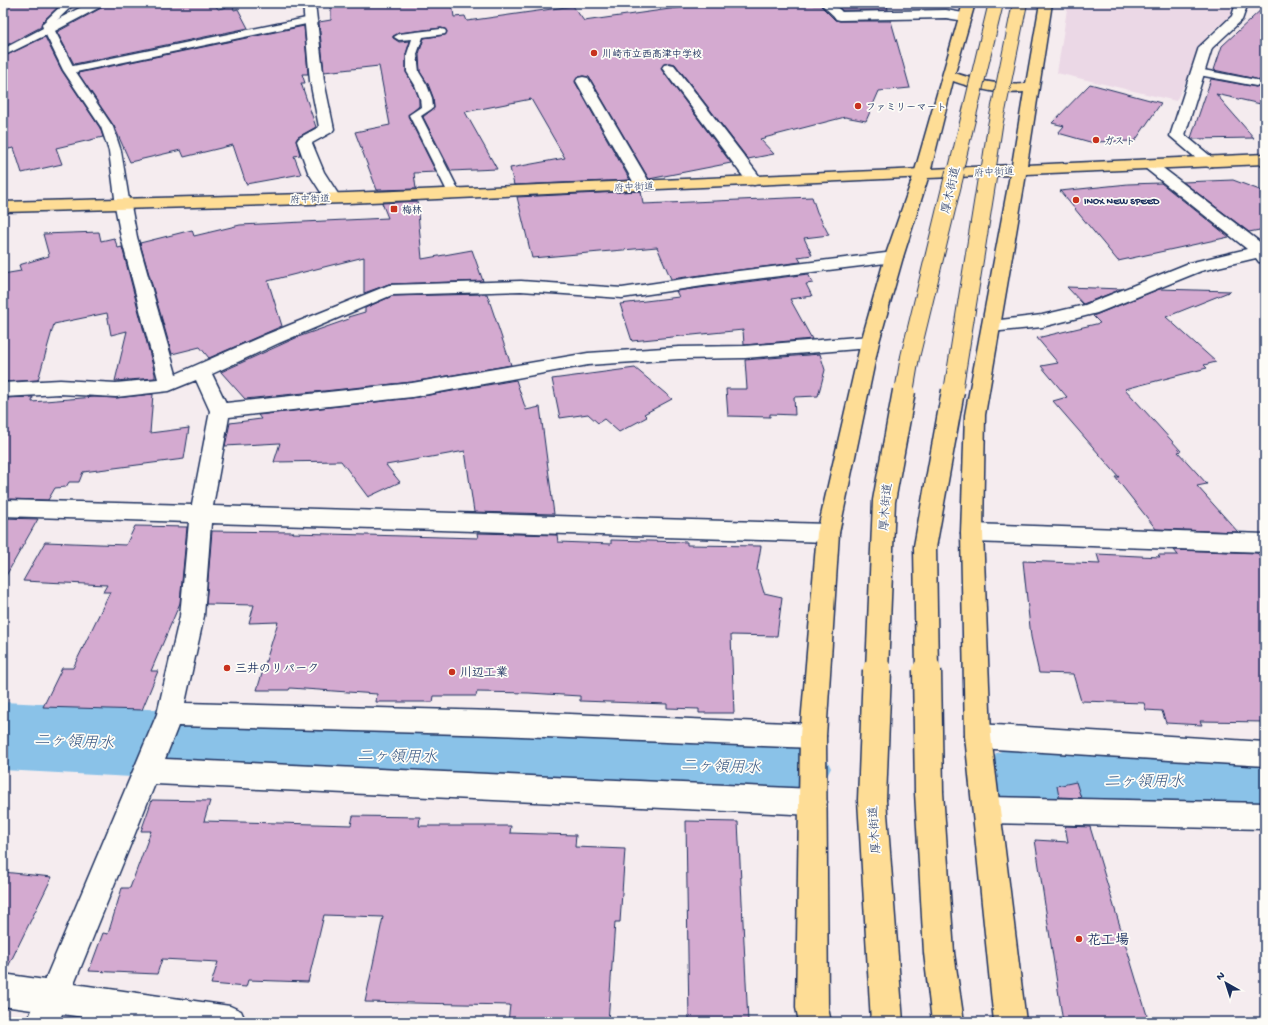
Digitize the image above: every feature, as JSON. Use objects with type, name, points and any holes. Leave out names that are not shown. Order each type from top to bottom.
[{"type":"main road","points":[[815,1022],[812,1008],[813,736],[828,533],[870,342],[894,257],[922,174],[969,3]]},
{"type":"main road","name":"厚木街道","points":[[887,1022],[872,800],[884,500],[910,357],[996,3]]},
{"type":"main road","points":[[948,1022],[939,953],[929,792],[925,547],[954,386],[995,126],[1020,3]]},
{"type":"main road","points":[[1010,1022],[978,736],[972,533],[976,415],[1019,170],[1046,3]]},
{"type":"main road","points":[[948,75],[963,81],[997,88],[1019,89],[1032,87]]},
{"type":"main road","name":"府中街道","points":[[3,207],[123,206],[643,186],[1265,159]]},
{"type":"street","points":[[48,29],[98,3]]},
{"type":"street","points":[[309,3],[317,81],[327,129],[304,141],[316,172],[332,198]]},
{"type":"street","points":[[1209,162],[1177,136],[1206,47],[1238,17],[1242,3]]},
{"type":"street","points":[[840,16],[946,14],[965,17]]},
{"type":"street","points":[[669,68],[754,180]]},
{"type":"street","points":[[583,81],[643,186]]},
{"type":"street","points":[[1150,165],[1264,254]]},
{"type":"street","points":[[123,206],[129,237],[169,384]]},
{"type":"street","points":[[991,326],[1042,321],[1091,309],[1195,267],[1220,260],[1264,254]]},
{"type":"street","points":[[3,390],[60,387],[116,390],[169,384],[389,290],[521,286],[622,293],[730,277],[894,257]]},
{"type":"street","points":[[220,411],[412,390],[588,359],[679,353],[745,352],[870,342]]},
{"type":"street","points":[[48,1010],[157,744],[192,616],[201,514],[220,411],[201,371]]},
{"type":"street","points":[[3,508],[828,533]]},
{"type":"street","points":[[972,533],[1265,543]]},
{"type":"street","points":[[157,744],[497,723],[813,736]]},
{"type":"street","points":[[978,736],[1265,754]]},
{"type":"street","points":[[157,744],[813,802]]},
{"type":"street","points":[[987,810],[1265,816]]},
{"type":"street","points":[[3,990],[48,1010],[230,1022]]},
{"type":"lane","points":[[70,3],[50,21],[47,25],[48,29],[69,70],[106,127],[115,151],[123,206]]},
{"type":"lane","points":[[825,3],[840,16]]},
{"type":"lane","points":[[69,70],[311,20]]},
{"type":"lane","points":[[3,53],[48,29]]},
{"type":"lane","points":[[399,36],[441,32]]},
{"type":"lane","points":[[418,35],[412,54],[413,72],[421,85],[426,98],[427,108],[415,115],[454,193]]},
{"type":"lane","points":[[1198,72],[1256,83]]},
{"type":"shaded area","points":[[1068,3],[1234,3],[1231,16],[1210,33],[1199,48],[1191,71],[1176,101],[1057,73]]},
{"type":"building","points":[[3,3],[62,3],[42,22],[41,27],[3,47]]},
{"type":"building","points":[[105,3],[214,3],[218,9],[233,6],[234,10],[238,9],[248,28],[74,64],[57,32],[103,7]]},
{"type":"building","points":[[353,3],[452,3],[454,17],[465,16],[467,21],[573,6],[584,21],[713,3],[811,3],[813,5],[820,5],[835,20],[891,21],[910,88],[879,91],[866,121],[845,117],[760,139],[774,154],[748,159],[675,64],[664,64],[661,69],[731,163],[649,179],[589,77],[578,77],[575,82],[630,180],[514,185],[510,168],[565,158],[531,99],[465,112],[497,169],[451,171],[423,117],[434,108],[433,97],[428,84],[420,72],[419,54],[424,38],[445,35],[447,31],[441,28],[399,33],[393,36],[393,38],[399,42],[410,41],[406,54],[406,72],[419,98],[419,106],[408,116],[436,172],[414,173],[416,189],[377,190],[355,132],[390,125],[379,66],[324,72],[319,22],[331,20],[331,5]]},
{"type":"building","points":[[887,3],[888,10],[842,10],[834,4]]},
{"type":"building","points":[[1265,6],[1265,105],[1216,94],[1254,138],[1191,138],[1211,79],[1256,87],[1263,84],[1256,79],[1214,70],[1222,46]]},
{"type":"building","points":[[304,26],[308,74],[302,74],[305,83],[301,83],[316,127],[298,137],[296,140],[300,155],[294,156],[301,174],[246,184],[233,145],[184,157],[181,150],[130,162],[114,126],[78,73]]},
{"type":"building","points":[[45,37],[62,71],[100,128],[103,137],[56,148],[62,164],[22,173],[14,148],[3,150],[3,57]]},
{"type":"building","points":[[1090,84],[1161,103],[1135,141],[1090,142],[1058,133],[1064,126],[1052,123]]},
{"type":"building","points":[[1233,180],[1265,192],[1265,229],[1249,232],[1183,182]]},
{"type":"building","points":[[1161,183],[1229,237],[1118,261],[1060,191],[1128,184]]},
{"type":"building","points":[[641,191],[643,204],[812,197],[817,212],[829,235],[804,238],[812,255],[798,257],[801,262],[671,279],[657,247],[532,258],[517,197]]},
{"type":"building","points":[[417,201],[422,259],[472,250],[483,281],[389,284],[364,293],[364,257],[268,281],[282,326],[209,358],[200,347],[172,354],[140,243],[192,230],[194,236],[240,225],[388,218],[382,203]]},
{"type":"building","points":[[99,232],[101,241],[114,238],[118,248],[122,247],[155,378],[115,381],[127,331],[111,335],[107,313],[54,324],[38,380],[3,382],[3,274],[21,271],[19,265],[49,256],[43,234]]},
{"type":"building","points":[[808,274],[813,283],[806,284],[812,296],[790,299],[812,339],[744,345],[743,330],[632,341],[620,304],[679,297],[676,291]]},
{"type":"building","points":[[1067,287],[1122,289],[1083,304]]},
{"type":"building","points":[[1159,289],[1231,291],[1166,317],[1216,362],[1204,365],[1207,368],[1125,389],[1181,451],[1178,452],[1207,484],[1197,486],[1238,532],[1156,529],[1115,477],[1119,477],[1053,401],[1067,397],[1041,366],[1058,363],[1037,338],[1100,323],[1093,316]]},
{"type":"building","points":[[487,294],[511,365],[412,382],[245,399],[221,372],[298,337],[349,319],[348,317],[365,312],[365,308],[392,296]]},
{"type":"building","points":[[820,354],[825,370],[818,396],[794,397],[795,415],[770,414],[770,417],[728,416],[726,389],[747,389],[745,360]]},
{"type":"building","points":[[635,368],[672,399],[644,414],[647,417],[619,432],[604,419],[598,423],[588,414],[560,418],[552,379]]},
{"type":"building","points":[[516,380],[526,410],[540,407],[554,514],[474,512],[465,451],[386,465],[400,482],[368,497],[341,461],[274,462],[280,443],[225,446],[230,423],[261,419],[258,415],[412,398]]},
{"type":"building","points":[[153,394],[150,433],[189,428],[184,459],[83,472],[79,482],[69,482],[66,487],[55,488],[48,500],[3,499],[3,398],[33,397],[32,402],[95,397],[116,398]]},
{"type":"building","points":[[3,518],[38,519],[3,581]]},
{"type":"building","points":[[135,526],[187,527],[180,603],[151,671],[158,671],[142,710],[43,707],[62,668],[73,668],[110,592],[103,592],[107,585],[23,581],[45,542],[126,545]]},
{"type":"building","points":[[212,531],[478,538],[477,533],[557,535],[558,542],[611,544],[611,540],[687,542],[687,545],[761,546],[757,570],[764,593],[782,597],[777,636],[731,635],[734,713],[699,713],[699,709],[667,708],[667,704],[580,701],[580,696],[529,693],[477,692],[476,696],[434,696],[433,702],[376,702],[377,694],[290,688],[289,690],[257,690],[278,622],[249,623],[254,605],[206,604]]},
{"type":"building","points":[[1174,550],[1257,553],[1265,562],[1265,722],[1200,721],[1202,725],[1166,723],[1162,711],[1146,710],[1144,703],[1081,701],[1073,674],[1039,673],[1031,637],[1023,561],[1100,564],[1097,554],[1160,557],[1158,555],[1178,555]]},
{"type":"building","points":[[1076,782],[1081,798],[1059,797],[1057,786]]},
{"type":"building","points":[[152,800],[210,801],[204,821],[351,825],[353,816],[420,817],[419,826],[511,826],[510,833],[576,835],[575,847],[625,849],[620,922],[615,922],[608,1022],[508,1022],[510,1005],[365,1002],[383,917],[324,915],[308,982],[248,980],[246,987],[211,984],[218,962],[162,959],[157,974],[89,971],[103,933],[108,934],[122,888],[130,888],[151,831],[141,831]]},
{"type":"building","points":[[686,821],[738,822],[748,1022],[689,1022]]},
{"type":"building","points":[[1065,826],[1090,827],[1149,1022],[1063,1022],[1035,840],[1068,842]]},
{"type":"building","points":[[3,872],[52,877],[5,973],[3,973]]},
{"type":"waterway","name":"二ヶ領用水","points":[[3,736],[371,755],[454,756],[792,768]]},
{"type":"waterway","name":"二ヶ領用水","points":[[1023,779],[1265,780]]},
{"type":"place","name":"川崎市立西高津中学校","points":[[594,53]]},
{"type":"place","name":"ファミリーマート","points":[[858,106]]},
{"type":"place","name":"ガスト","points":[[1096,140]]},
{"type":"place","name":"INOX NEW SPEED","points":[[1076,200]]},
{"type":"place","name":"梅林","points":[[394,209]]},
{"type":"place","name":"三井のリパーク","points":[[227,668]]},
{"type":"place","name":"川辺工業","points":[[452,672]]},
{"type":"place","name":"花工場","points":[[1079,939]]}]
